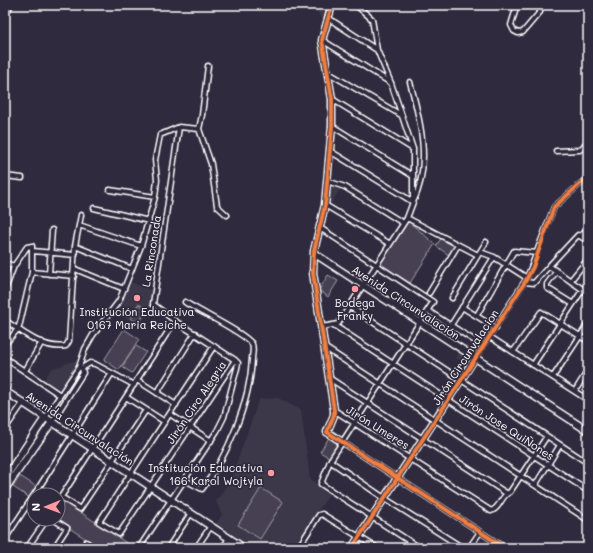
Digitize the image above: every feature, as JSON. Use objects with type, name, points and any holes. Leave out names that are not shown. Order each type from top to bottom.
[{"type":"street","points":[[5,15],[11,5]]},
{"type":"street","points":[[332,5],[322,40],[332,99],[332,126],[325,205],[315,254],[313,273],[334,410],[334,415],[327,432],[480,532],[498,546],[505,548]]},
{"type":"street","points":[[356,5],[368,13],[372,19],[377,50],[391,83],[413,149],[412,202]]},
{"type":"street","points":[[517,5],[511,25],[514,31],[518,33],[523,32],[540,12]]},
{"type":"street","points":[[328,18],[377,50]]},
{"type":"street","points":[[322,40],[391,83]]},
{"type":"street","points":[[208,66],[199,129],[210,164],[217,206],[227,214]]},
{"type":"street","points":[[328,72],[402,115]]},
{"type":"street","points":[[322,327],[335,326],[350,307],[406,218],[417,192],[421,172],[422,135],[410,82]]},
{"type":"street","points":[[332,99],[413,149]]},
{"type":"street","points":[[332,126],[413,176]]},
{"type":"street","points":[[5,489],[8,478],[60,395],[81,368],[85,349],[93,335],[110,315],[124,289],[141,246],[155,197],[157,180],[155,160],[160,135],[179,127],[199,129]]},
{"type":"street","name":"La Rinconada","points":[[179,127],[152,300],[155,306],[175,321],[235,360]]},
{"type":"street","points":[[556,151],[580,150],[588,141]]},
{"type":"street","points":[[330,151],[412,202]]},
{"type":"street","points":[[5,176],[22,178]]},
{"type":"street","name":"Jirón Circunvalacion","points":[[352,548],[525,282],[554,207],[588,177]]},
{"type":"street","points":[[327,181],[345,187],[403,222]]},
{"type":"street","points":[[110,190],[155,197]]},
{"type":"street","points":[[325,205],[390,244]]},
{"type":"street","points":[[94,208],[149,221]]},
{"type":"street","points":[[5,314],[6,321],[49,346],[57,348],[66,346],[69,341],[75,255],[81,215]]},
{"type":"street","points":[[406,218],[458,245],[494,257],[527,278]]},
{"type":"street","points":[[79,224],[141,246]]},
{"type":"street","points":[[320,228],[431,299],[432,305],[330,461],[321,484],[420,548]]},
{"type":"street","points":[[49,274],[52,230]]},
{"type":"street","points":[[525,282],[534,283],[578,235],[580,236],[588,230]]},
{"type":"street","points":[[580,236],[588,241]]},
{"type":"street","points":[[452,298],[486,242]]},
{"type":"street","points":[[430,293],[458,245]]},
{"type":"street","points":[[5,290],[14,266],[27,247],[32,246],[32,272],[18,329],[5,344]]},
{"type":"street","points":[[76,246],[132,269]]},
{"type":"street","points":[[33,251],[75,255]]},
{"type":"street","points":[[477,315],[514,251],[537,253]]},
{"type":"street","name":"Avenida Circunvalación","points":[[315,254],[588,431]]},
{"type":"street","points":[[451,325],[494,257]]},
{"type":"street","points":[[571,280],[588,258]]},
{"type":"street","points":[[5,263],[14,266]]},
{"type":"street","points":[[550,267],[588,293]]},
{"type":"street","points":[[74,270],[124,289]]},
{"type":"street","points":[[32,272],[74,276]]},
{"type":"street","points":[[556,272],[547,284],[547,288],[573,304]]},
{"type":"street","points":[[533,365],[583,289]]},
{"type":"street","points":[[185,302],[238,334],[251,343],[252,348],[251,376],[246,397],[231,439],[202,489],[185,480]]},
{"type":"street","points":[[350,307],[588,463]]},
{"type":"street","points":[[462,307],[496,328]]},
{"type":"street","points":[[428,311],[483,346]]},
{"type":"street","points":[[513,352],[541,312],[588,340]]},
{"type":"street","points":[[146,410],[113,462],[80,509],[61,497],[175,321]]},
{"type":"street","points":[[553,377],[588,324]]},
{"type":"street","name":"Jirón Jose QuiÑones","points":[[335,326],[588,491]]},
{"type":"street","points":[[157,393],[195,333]]},
{"type":"street","points":[[490,337],[588,400]]},
{"type":"street","points":[[24,371],[42,342]]},
{"type":"street","points":[[131,474],[214,346]]},
{"type":"street","points":[[324,347],[436,418],[588,520]]},
{"type":"street","points":[[5,358],[60,395]]},
{"type":"street","points":[[139,548],[211,441],[224,417],[238,363],[235,360]]},
{"type":"street","name":"Jirón Ciro Alegria","points":[[131,474],[100,522],[119,534],[235,360]]},
{"type":"street","points":[[81,368],[93,363],[134,385]]},
{"type":"street","points":[[8,478],[52,422],[83,373],[81,368]]},
{"type":"street","points":[[575,391],[588,370]]},
{"type":"street","points":[[39,487],[112,373]]},
{"type":"street","points":[[329,378],[506,493],[510,492],[547,436]]},
{"type":"street","points":[[137,380],[176,405]]},
{"type":"street","name":"Avenida Circunvalación","points":[[5,391],[244,548]]},
{"type":"street","points":[[126,397],[165,422]]},
{"type":"street","points":[[5,429],[23,403]]},
{"type":"street","name":"Jirón Umeres","points":[[334,410],[356,422],[493,511],[506,493]]},
{"type":"street","points":[[170,414],[211,441]]},
{"type":"street","points":[[536,484],[560,445]]},
{"type":"street","points":[[330,461],[384,498],[463,548]]},
{"type":"street","points":[[5,539],[26,507]]},
{"type":"street","points":[[168,548],[191,513]]},
{"type":"street","points":[[298,548],[319,515],[322,514],[377,548]]},
{"type":"street","points":[[196,548],[211,526]]},
{"type":"street","points":[[27,548],[41,527]]},
{"type":"street","points":[[54,548],[67,528],[65,527]]},
{"type":"street","points":[[469,548],[480,532]]},
{"type":"street","points":[[223,548],[229,538]]},
{"type":"street","points":[[584,548],[588,541]]},
{"type":"street","points":[[82,548],[86,542],[95,548]]},
{"type":"shaded area","points":[[312,5],[330,5],[325,20],[322,19]]},
{"type":"shaded area","points":[[327,185],[340,189],[331,204],[325,201]]},
{"type":"shaded area","points":[[408,221],[435,244],[410,283],[379,264]]},
{"type":"shaded area","points":[[442,237],[456,247],[450,256],[436,246]]},
{"type":"shaded area","points":[[328,275],[338,281],[328,297],[319,290]]},
{"type":"shaded area","name":"Institución Educativa 0167 Maria Reiche","points":[[128,281],[153,291],[151,304],[141,324],[115,314]]},
{"type":"shaded area","points":[[138,304],[146,308],[140,323],[131,319]]},
{"type":"shaded area","points":[[124,329],[139,339],[119,370],[104,360]]},
{"type":"shaded area","points":[[136,346],[146,352],[132,373],[122,367]]},
{"type":"shaded area","points":[[459,353],[467,358],[466,364],[456,358]]},
{"type":"shaded area","points":[[76,360],[79,362],[58,392],[43,382],[51,369]]},
{"type":"shaded area","name":"Institución Educativa 166 Karol Wojtyla","points":[[278,398],[301,410],[310,479],[330,493],[293,548],[251,548],[225,531],[226,529],[215,525],[222,515],[216,501],[230,481],[259,399]]},
{"type":"shaded area","points":[[330,436],[340,442],[330,458],[320,452]]},
{"type":"shaded area","points":[[20,476],[37,487],[26,487],[26,495],[13,487]]},
{"type":"shaded area","points":[[261,488],[283,502],[260,539],[238,525]]},
{"type":"shaded area","points":[[66,502],[134,548],[100,548],[66,526]]},
{"type":"cycle path","points":[[332,5],[322,40],[332,99],[332,126],[325,205],[314,251],[313,273],[334,410],[334,415],[327,432],[505,548]]},
{"type":"cycle path","points":[[352,548],[525,282],[533,267],[554,207],[588,177]]},
{"type":"place","name":"Bodega Franky","points":[[355,289]]},
{"type":"place","name":"Institución Educativa 0167 Maria Reiche","points":[[137,298]]},
{"type":"place","name":"Institución Educativa 166 Karol Wojtyla","points":[[271,473]]}]
